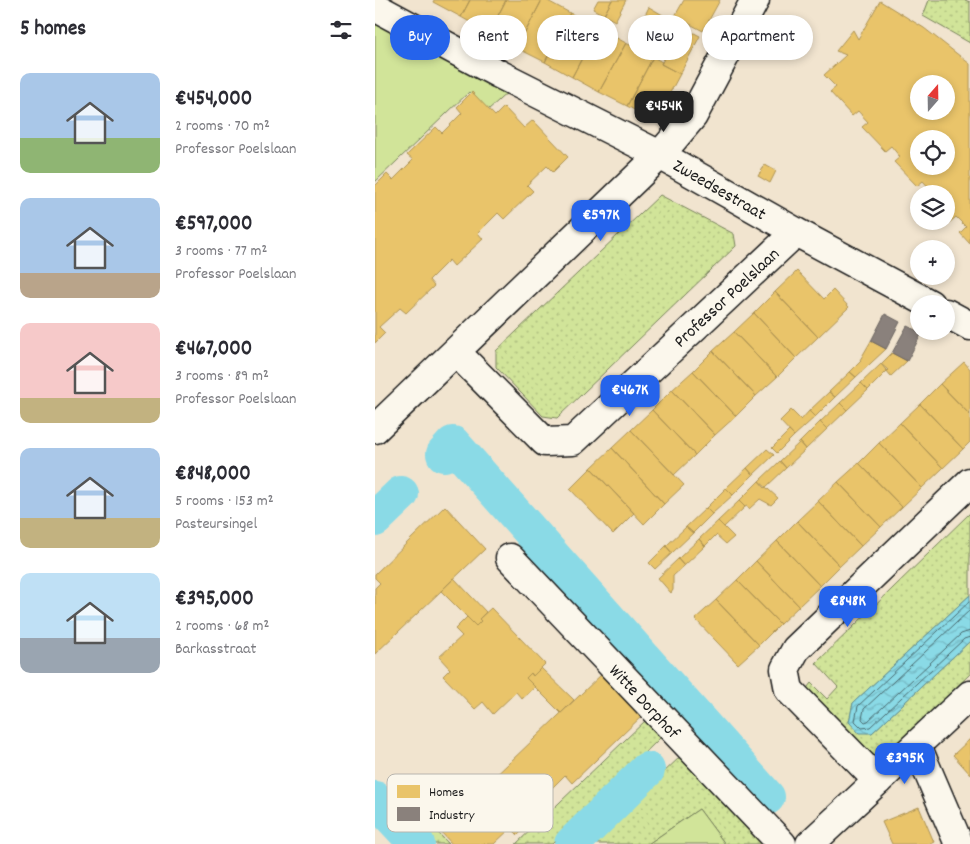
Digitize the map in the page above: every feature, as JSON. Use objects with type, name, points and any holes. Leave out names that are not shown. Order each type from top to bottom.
[{"type":"street","points":[[375,429],[660,155],[693,116],[755,0]]},
{"type":"street","name":"Zweedsestraat","points":[[375,7],[499,74],[660,155],[912,295]]},
{"type":"street","name":"Professor Poelslaan","points":[[456,352],[545,442],[573,442],[796,232]]},
{"type":"street","points":[[955,318],[970,326]]},
{"type":"street","points":[[878,781],[789,690],[785,669],[795,649],[970,482]]},
{"type":"street","name":"Witte Dorphof","points":[[509,558],[782,844]]},
{"type":"street","points":[[810,844],[917,746],[970,694]]},
{"type":"street","points":[[917,746],[959,844]]},
{"type":"green space","points":[[929,0],[965,0],[970,2],[970,43],[923,16]]},
{"type":"green space","points":[[375,18],[390,26],[390,60],[450,60],[450,58],[510,90],[488,110],[469,92],[375,182]]},
{"type":"green space","points":[[660,195],[734,234],[736,246],[557,418],[543,416],[496,367],[496,351]]},
{"type":"green space","points":[[970,513],[970,595],[853,703],[849,722],[872,733],[970,641],[970,674],[883,758],[864,757],[804,692],[811,683],[827,699],[838,687],[816,663]]},
{"type":"green space","points":[[646,720],[661,737],[552,844],[516,844],[529,832],[553,832],[553,809]]},
{"type":"green space","points":[[683,754],[765,844],[725,844],[699,809],[648,844],[589,844]]},
{"type":"green space","points":[[699,809],[725,844],[648,844]]},
{"type":"green space","points":[[417,832],[437,832],[449,844],[429,844]]},
{"type":"water","points":[[970,595],[970,641],[872,733],[859,733],[849,722],[853,703]]},
{"type":"building: Homes","points":[[434,0],[470,0],[460,16],[433,2]]},
{"type":"building: Homes","points":[[470,0],[506,0],[498,15],[462,15]]},
{"type":"building: Homes","points":[[506,0],[542,0],[527,29],[527,15],[498,15]]},
{"type":"building: Homes","points":[[542,0],[546,0],[570,13],[569,15],[537,15],[537,58],[527,53],[527,29]]},
{"type":"building: Homes","points":[[598,0],[612,0],[604,15],[593,9]]},
{"type":"building: Homes","points":[[612,0],[626,0],[618,15],[604,15]]},
{"type":"building: Homes","points":[[684,0],[720,0],[712,15],[702,15],[702,30],[692,25],[692,15],[676,15]]},
{"type":"building: Homes","points":[[880,1],[924,28],[970,64],[970,244],[960,233],[966,227],[955,218],[955,185],[927,185],[923,181],[916,185],[894,162],[900,157],[891,146],[885,151],[862,127],[868,122],[858,111],[852,116],[830,92],[836,87],[824,75],[846,55],[836,51],[853,30],[858,39]]},
{"type":"building: Homes","points":[[649,7],[663,15],[645,15]]},
{"type":"building: Homes","points":[[692,32],[700,36],[692,51]]},
{"type":"building: Homes","points":[[618,39],[626,43],[618,58]]},
{"type":"building: Homes","points":[[626,43],[628,44],[628,60],[651,60],[627,106],[599,92]]},
{"type":"building: Homes","points":[[546,60],[581,60],[572,77],[545,62]]},
{"type":"building: Homes","points":[[581,60],[617,60],[599,92],[572,77]]},
{"type":"building: Homes","points":[[651,60],[658,60],[662,62],[661,64],[680,74],[655,121],[627,106]]},
{"type":"building: Homes","points":[[663,60],[687,60],[680,74],[661,64]]},
{"type":"building: Homes","points":[[472,92],[495,116],[504,107],[524,128],[533,120],[568,157],[553,172],[547,166],[527,185],[533,191],[504,219],[498,213],[478,233],[483,239],[454,266],[449,260],[429,280],[434,286],[406,313],[400,308],[379,327],[385,333],[375,343],[375,186],[387,174],[393,180],[413,160],[407,155],[436,127],[442,133],[462,113],[457,107]]},
{"type":"building: Homes","points":[[765,165],[776,171],[770,183],[758,176]]},
{"type":"building: Homes","points":[[797,271],[824,299],[833,290],[849,307],[818,337],[775,292]]},
{"type":"building: Homes","points":[[775,292],[818,337],[796,358],[754,313]]},
{"type":"building: Homes","points":[[754,313],[796,358],[777,377],[734,332]]},
{"type":"building: Homes","points":[[734,332],[777,377],[756,396],[713,351]]},
{"type":"building: Homes","points":[[871,341],[886,349],[856,377],[850,372],[861,361]]},
{"type":"building: Homes","points":[[713,351],[756,396],[736,416],[693,371]]},
{"type":"building: Homes","points":[[892,353],[907,361],[891,376],[881,364]]},
{"type":"building: Homes","points":[[964,362],[970,369],[970,415],[940,384]]},
{"type":"building: Homes","points":[[881,364],[888,370],[868,390],[861,383]]},
{"type":"building: Homes","points":[[693,371],[736,416],[715,435],[672,390]]},
{"type":"building: Homes","points":[[850,372],[856,377],[835,397],[829,392]]},
{"type":"building: Homes","points":[[861,383],[868,390],[847,410],[840,403]]},
{"type":"building: Homes","points":[[940,384],[970,415],[970,442],[963,449],[920,404]]},
{"type":"building: Homes","points":[[672,390],[715,435],[695,455],[652,410]]},
{"type":"building: Homes","points":[[829,392],[835,397],[815,417],[809,411]]},
{"type":"building: Homes","points":[[840,403],[847,410],[827,429],[820,422]]},
{"type":"building: Homes","points":[[920,404],[963,449],[943,468],[900,423]]},
{"type":"building: Homes","points":[[652,410],[695,455],[674,475],[631,430]]},
{"type":"building: Homes","points":[[791,410],[801,420],[809,411],[815,417],[794,436],[780,421]]},
{"type":"building: Homes","points":[[820,422],[827,429],[806,449],[800,442]]},
{"type":"building: Homes","points":[[900,423],[943,468],[922,488],[879,443]]},
{"type":"building: Homes","points":[[631,430],[684,485],[664,504],[612,448]]},
{"type":"building: Homes","points":[[789,431],[794,436],[777,453],[772,448]]},
{"type":"building: Homes","points":[[800,442],[806,449],[786,468],[780,461]]},
{"type":"building: Homes","points":[[879,443],[922,488],[902,507],[859,463]]},
{"type":"building: Homes","points":[[612,448],[664,504],[644,524],[591,468]]},
{"type":"building: Homes","points":[[767,449],[774,455],[753,475],[747,468]]},
{"type":"building: Homes","points":[[780,461],[786,468],[765,488],[759,481]]},
{"type":"building: Homes","points":[[859,463],[902,507],[881,527],[838,482]]},
{"type":"building: Homes","points":[[591,468],[634,513],[613,534],[570,489]]},
{"type":"building: Homes","points":[[747,468],[753,475],[733,495],[726,488]]},
{"type":"building: Homes","points":[[759,481],[778,498],[771,505],[760,499],[749,509],[739,501]]},
{"type":"building: Homes","points":[[838,482],[881,527],[861,546],[818,501]]},
{"type":"building: Homes","points":[[726,488],[733,495],[712,514],[706,508]]},
{"type":"building: Homes","points":[[739,501],[745,507],[724,527],[718,521]]},
{"type":"building: Homes","points":[[818,501],[861,546],[840,566],[797,521]]},
{"type":"building: Homes","points":[[445,506],[485,549],[375,654],[375,588],[380,583],[375,578],[375,574]]},
{"type":"building: Homes","points":[[706,508],[712,514],[693,533],[686,527]]},
{"type":"building: Homes","points":[[718,521],[734,537],[726,544],[716,535],[705,546],[699,539]]},
{"type":"building: Homes","points":[[797,521],[840,566],[820,586],[777,541]]},
{"type":"building: Homes","points":[[686,527],[693,533],[672,553],[666,546]]},
{"type":"building: Homes","points":[[699,539],[705,546],[684,566],[678,559]]},
{"type":"building: Homes","points":[[777,541],[820,586],[799,606],[756,561]]},
{"type":"building: Homes","points":[[666,546],[672,553],[655,569],[649,563]]},
{"type":"building: Homes","points":[[678,559],[684,566],[673,576],[673,590],[671,593],[658,578]]},
{"type":"building: Homes","points":[[756,561],[799,606],[780,624],[737,580]]},
{"type":"building: Homes","points":[[454,578],[486,612],[479,619],[481,621],[476,626],[441,591]]},
{"type":"building: Homes","points":[[737,580],[780,624],[759,645],[716,600]]},
{"type":"building: Homes","points":[[716,600],[759,645],[738,664],[695,619]]},
{"type":"building: Homes","points":[[491,608],[545,664],[533,676],[531,673],[526,678],[535,687],[522,699],[516,692],[493,714],[483,702],[475,709],[443,676],[450,669],[439,657],[462,636],[455,629],[467,617],[476,626],[481,621],[479,619]]},
{"type":"building: Homes","points":[[541,668],[574,700],[561,713],[526,678],[531,673],[533,676]]},
{"type":"building: Homes","points":[[604,672],[644,714],[572,783],[565,775],[553,787],[553,774],[497,774]]},
{"type":"building: Homes","points":[[970,739],[970,774],[953,755]]},
{"type":"building: Homes","points":[[919,807],[934,842],[930,844],[892,844],[882,822]]},
{"type":"building: Homes","points":[[441,832],[507,832],[494,844],[452,844]]},
{"type":"building: Industry","points":[[885,314],[900,322],[886,349],[871,341]]},
{"type":"building: Industry","points":[[907,326],[910,327],[910,340],[918,340],[907,361],[892,353]]},
{"type":"waterway","points":[[444,454],[453,444],[767,797]]},
{"type":"waterway","points":[[375,519],[401,494]]},
{"type":"waterway","points":[[572,844],[647,770]]},
{"type":"waterway","points":[[375,799],[387,812]]},
{"type":"waterway","points":[[406,832],[417,844]]}]
